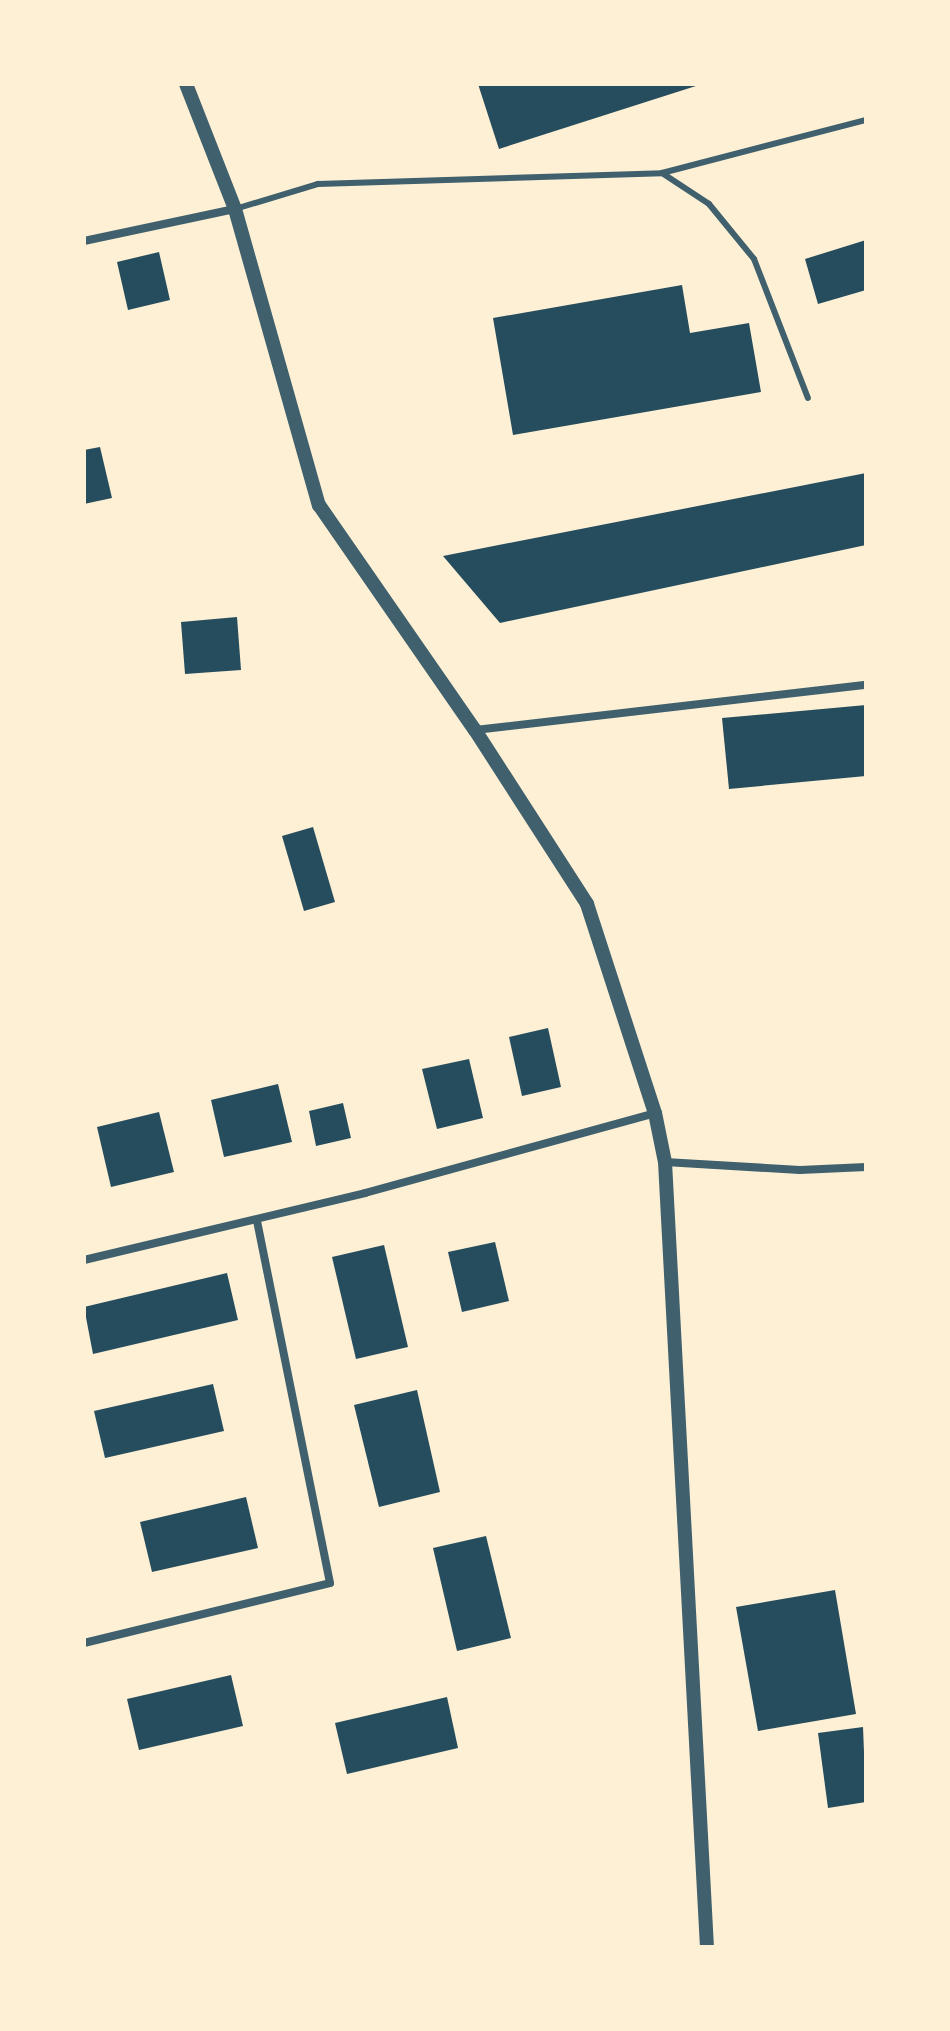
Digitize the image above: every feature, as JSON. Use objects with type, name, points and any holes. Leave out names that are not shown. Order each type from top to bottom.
[{"type":"street","points":[[186,84],[235,209],[319,505],[475,730],[587,904],[655,1113],[665,1162],[707,1947]]},
{"type":"street","points":[[84,241],[235,209]]},
{"type":"street","points":[[475,730],[866,685]]},
{"type":"street","points":[[84,1260],[257,1221],[655,1113]]},
{"type":"street","points":[[665,1162],[800,1170],[866,1167]]},
{"type":"street","points":[[84,1643],[330,1583],[257,1221]]},
{"type":"lane","points":[[235,209],[318,184],[662,173],[866,120]]},
{"type":"lane","points":[[662,173],[709,204],[754,259],[808,398]]},
{"type":"building","points":[[478,84],[699,84],[699,85],[499,149]]},
{"type":"building","points":[[866,240],[866,290],[818,304],[805,259]]},
{"type":"building","points":[[159,252],[170,300],[128,310],[117,262]]},
{"type":"building","points":[[682,285],[690,333],[749,323],[761,392],[513,435],[493,318]]},
{"type":"building","points":[[100,447],[112,498],[84,504],[84,450]]},
{"type":"building","points":[[866,473],[866,545],[500,623],[443,556]]},
{"type":"building","points":[[237,617],[241,670],[185,674],[181,622]]},
{"type":"building","points":[[866,705],[866,776],[729,789],[722,718]]},
{"type":"building","points":[[313,827],[335,902],[304,911],[282,836]]},
{"type":"building","points":[[548,1028],[561,1087],[522,1096],[509,1037]]},
{"type":"building","points":[[469,1059],[483,1118],[437,1129],[422,1069]]},
{"type":"building","points":[[278,1084],[292,1142],[224,1157],[211,1100]]},
{"type":"building","points":[[343,1103],[351,1138],[316,1146],[309,1111]]},
{"type":"building","points":[[159,1112],[174,1172],[111,1187],[97,1127]]},
{"type":"building","points":[[495,1242],[509,1301],[462,1312],[448,1252]]},
{"type":"building","points":[[384,1245],[408,1347],[356,1359],[332,1257]]},
{"type":"building","points":[[227,1273],[238,1320],[93,1354],[84,1307]]},
{"type":"building","points":[[213,1384],[224,1431],[105,1458],[94,1411]]},
{"type":"building","points":[[417,1390],[440,1492],[379,1507],[354,1405]]},
{"type":"building","points":[[246,1497],[258,1548],[152,1572],[140,1522]]},
{"type":"building","points":[[486,1536],[511,1638],[457,1651],[433,1548]]},
{"type":"building","points":[[835,1590],[856,1714],[758,1731],[736,1607]]},
{"type":"building","points":[[231,1675],[243,1726],[139,1750],[127,1699]]},
{"type":"building","points":[[447,1697],[458,1748],[347,1774],[335,1723]]},
{"type":"building","points":[[863,1727],[866,1802],[828,1808],[818,1733]]}]
